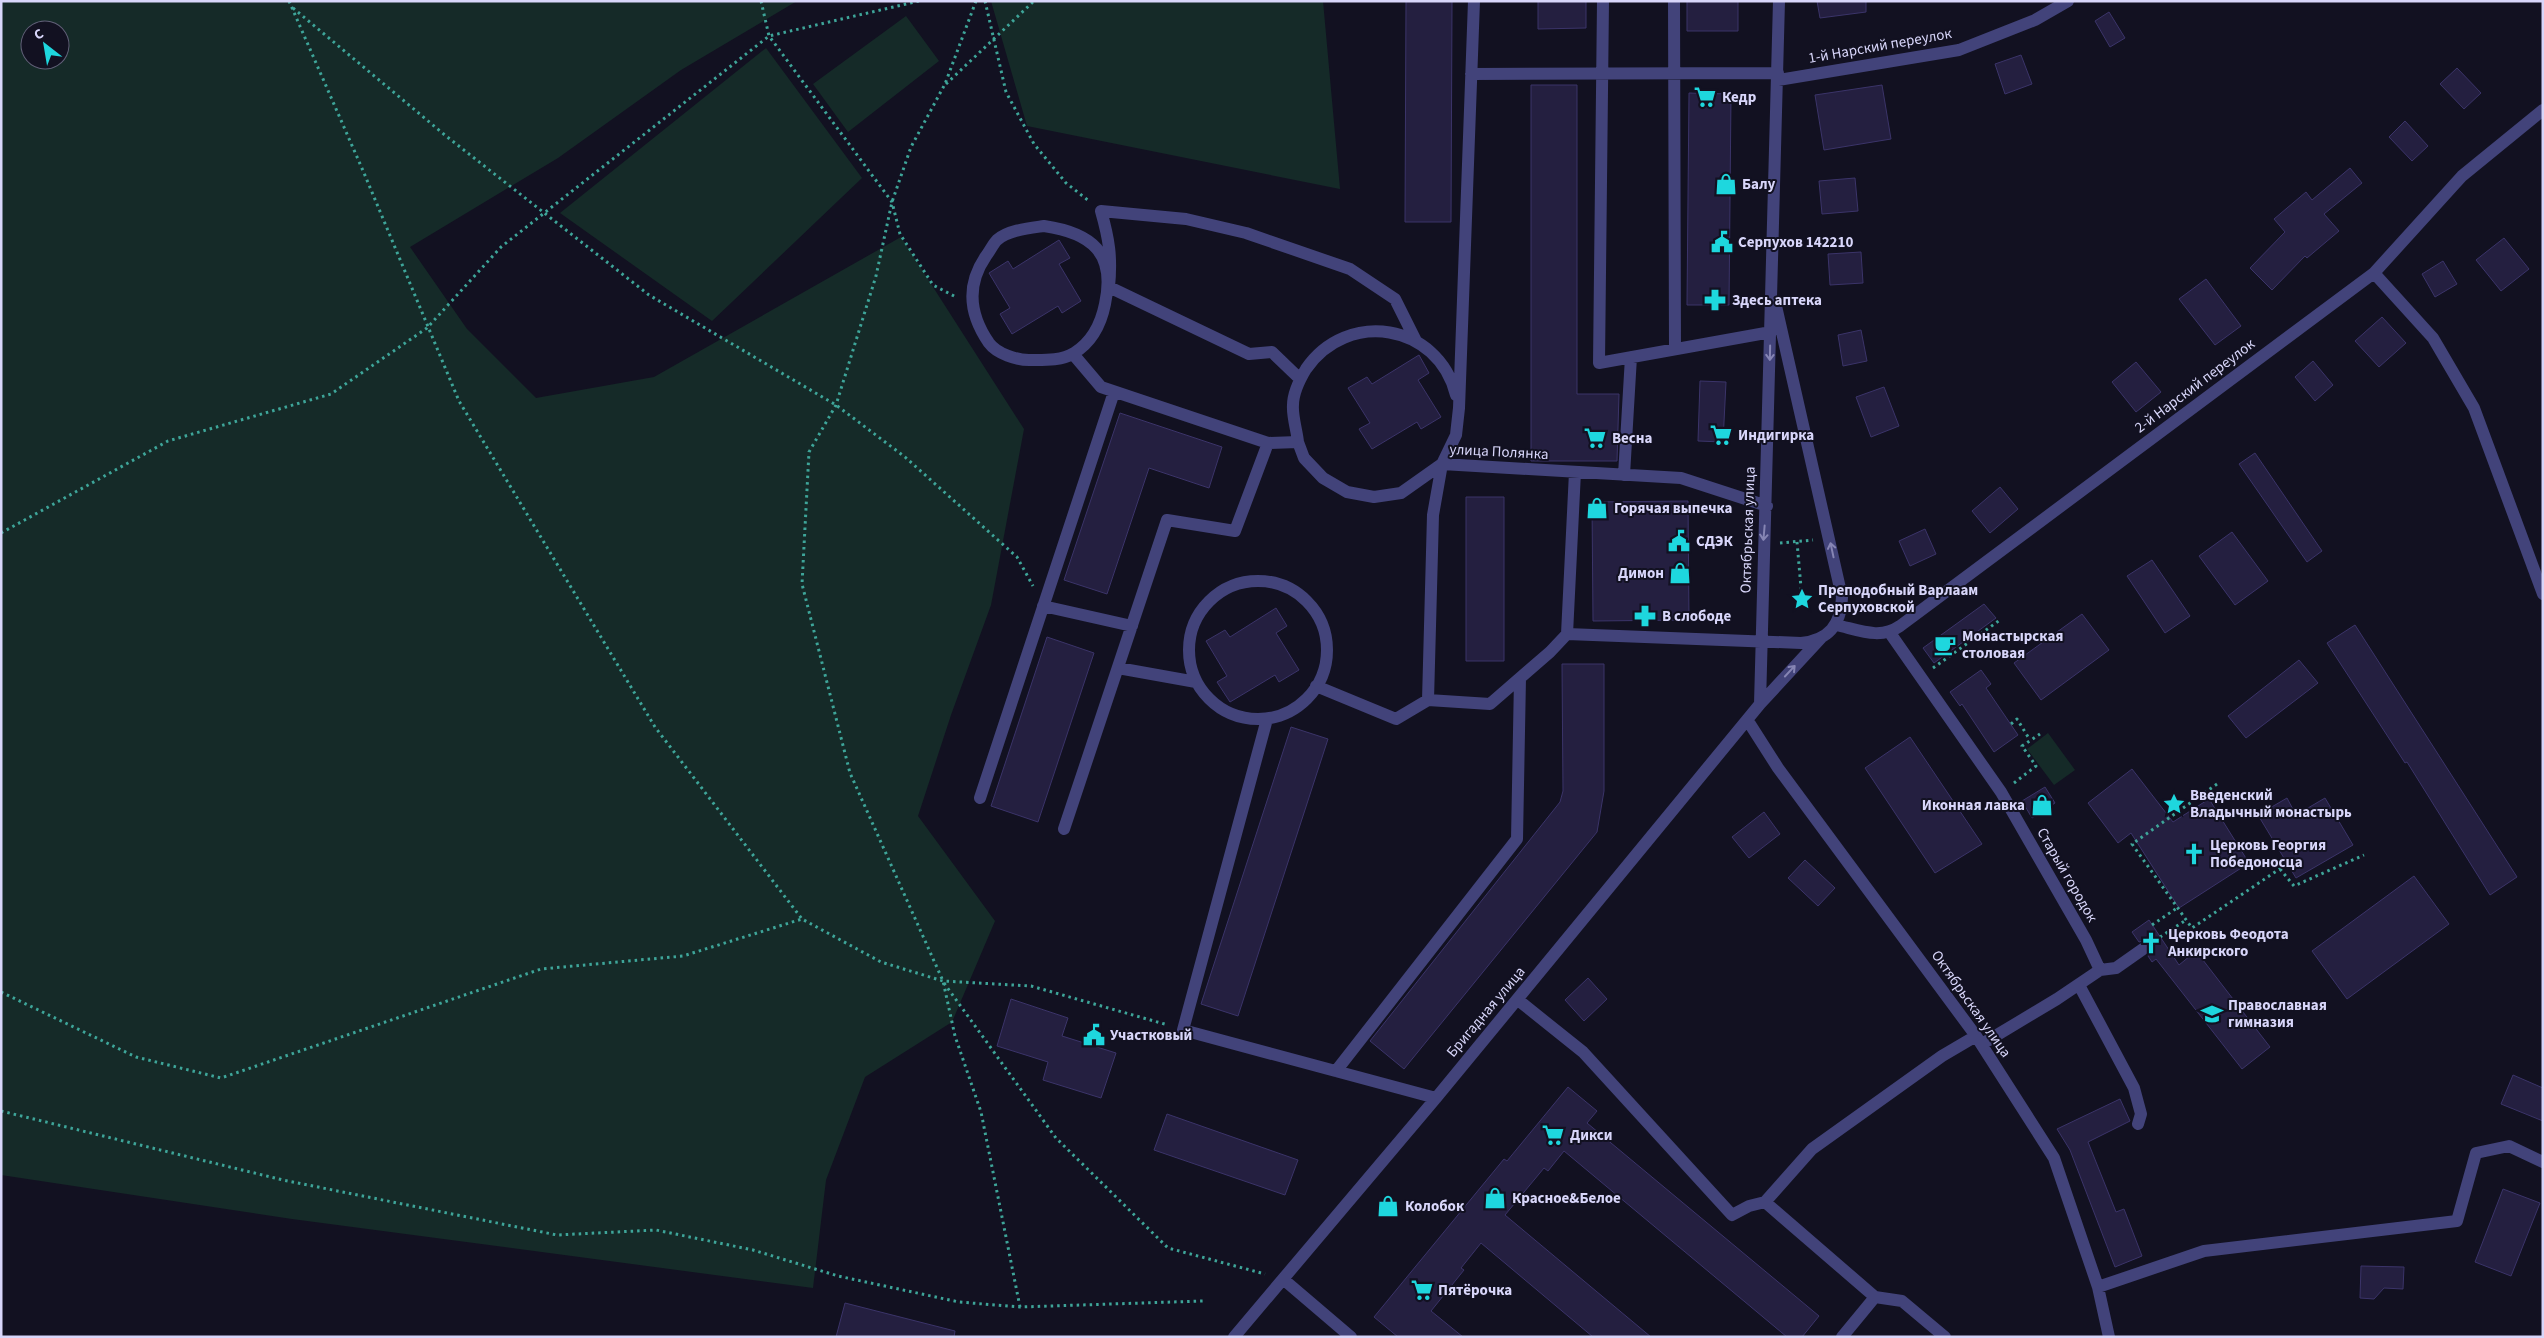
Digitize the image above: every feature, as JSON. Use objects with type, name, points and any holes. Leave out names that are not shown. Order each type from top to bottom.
[{"type":"street","points":[[1428,700],[1433,515],[1442,464],[1456,435],[1459,408],[1474,1]]},
{"type":"street","points":[[1603,1],[1599,363],[1771,332]]},
{"type":"street","points":[[1674,1],[1675,349]]},
{"type":"street","name":"Октябрьская улица","points":[[1760,704],[1760,641],[1766,506],[1779,1]]},
{"type":"street","name":"1-й Нарский переулок","points":[[1472,74],[1674,74],[1778,77],[1959,50],[2034,20],[2068,1]]},
{"type":"street","name":"2-й Нарский переулок","points":[[1890,632],[2374,273],[2462,176],[2543,110]]},
{"type":"street","points":[[1109,287],[1107,265],[1101,254],[1083,236],[1062,229],[1037,227],[1022,229],[998,239],[980,265],[970,293],[975,319],[990,345],[1016,360],[1046,360],[1073,354],[1092,339],[1103,314],[1109,287],[1110,241],[1101,211],[1186,219],[1246,233],[1350,269],[1395,299],[1416,341]]},
{"type":"street","points":[[2374,273],[2433,338],[2474,408],[2543,594]]},
{"type":"street","points":[[1772,286],[1842,597],[1841,613],[1836,625],[1878,634],[1890,632]]},
{"type":"street","points":[[1109,287],[1250,354],[1272,352],[1300,378]]},
{"type":"street","points":[[1073,354],[1101,387],[1268,443],[1298,442],[1292,405],[1300,378],[1315,356],[1337,339],[1363,331],[1391,332],[1416,341],[1438,358],[1452,381],[1459,408]]},
{"type":"street","points":[[1624,475],[1631,357]]},
{"type":"street","points":[[980,798],[1114,392]]},
{"type":"street","name":"улица Полянка","points":[[1298,442],[1304,458],[1323,478],[1347,492],[1374,497],[1402,493],[1442,464],[1680,478],[1766,506]]},
{"type":"street","points":[[1064,829],[1167,520],[1235,531],[1268,443]]},
{"type":"street","points":[[1316,686],[1396,719],[1428,700],[1490,704],[1567,634],[1575,472]]},
{"type":"street","points":[[1263,581],[1284,586],[1303,598],[1317,615],[1326,636],[1327,658],[1321,679],[1316,686],[1308,699],[1289,712],[1266,719],[1243,718],[1221,710],[1204,694],[1192,674],[1188,651],[1192,628],[1203,608],[1220,592],[1240,583],[1263,581]]},
{"type":"street","points":[[1043,606],[1132,626]]},
{"type":"street","name":"Бригадная улица","points":[[1234,1337],[1518,1000],[1760,704],[1821,638],[1836,625]]},
{"type":"street","name":"Старый городок","points":[[1890,632],[2001,792],[2086,940],[2100,970]]},
{"type":"street","points":[[1567,634],[1801,643],[1821,638]]},
{"type":"street","points":[[1118,668],[1196,682]]},
{"type":"street","points":[[1336,1071],[1517,839],[1520,678]]},
{"type":"street","points":[[1266,719],[1183,1030],[1436,1098]]},
{"type":"street","name":"Октябрьская улица","points":[[1748,721],[1778,768],[1979,1040],[2054,1158],[2098,1287],[2109,1337]]},
{"type":"street","points":[[1518,1000],[1583,1052],[1732,1215],[1749,1206],[1765,1202],[1812,1149],[1942,1056],[1979,1040],[2079,985],[2100,970],[2116,968],[2143,949]]},
{"type":"street","points":[[2079,985],[2134,1088],[2141,1114],[2138,1124]]},
{"type":"street","points":[[2098,1287],[2204,1251],[2457,1221],[2476,1153],[2509,1146],[2543,1162]]},
{"type":"street","points":[[1765,1202],[1876,1297],[1902,1301],[1945,1337]]},
{"type":"street","points":[[1282,1279],[1351,1337]]},
{"type":"street","points":[[1842,1337],[1876,1297]]},
{"type":"path","points":[[289,1],[459,401],[655,727],[802,920],[881,962],[943,981],[1030,986],[1183,1030]]},
{"type":"path","points":[[760,1],[769,36],[892,202],[900,234],[933,285],[973,306]]},
{"type":"path","points":[[1,533],[168,441],[331,394],[427,328],[501,247],[769,36],[919,1]]},
{"type":"path","points":[[976,1],[946,84],[911,148],[892,202],[876,276],[836,405],[810,452],[802,584],[850,773],[943,981],[1056,1138],[1168,1248],[1282,1279]]},
{"type":"path","points":[[985,1],[1006,92],[1034,144],[1066,183],[1101,211]]},
{"type":"path","points":[[946,84],[1034,1]]},
{"type":"path","points":[[293,8],[446,136],[649,295],[836,405],[905,457],[1017,557],[1043,606]]},
{"type":"path","points":[[1763,545],[1829,538]]},
{"type":"path","points":[[1797,542],[1802,599]]},
{"type":"path","points":[[1920,677],[2000,620]]},
{"type":"path","points":[[2010,724],[2017,720],[2030,740]]},
{"type":"path","points":[[2001,792],[2036,766],[2022,746],[2040,734]]},
{"type":"path","points":[[2217,784],[2132,844],[2192,928],[2284,866]]},
{"type":"path","points":[[2280,869],[2294,886],[2364,855]]},
{"type":"path","points":[[2152,925],[2177,908]]},
{"type":"path","points":[[1,992],[136,1057],[221,1078],[541,969],[683,956],[802,920]]},
{"type":"path","points":[[2160,937],[2186,920]]},
{"type":"path","points":[[943,981],[955,1036],[981,1112],[1020,1307]]},
{"type":"path","points":[[1,1111],[283,1180],[557,1235],[656,1230],[752,1250],[838,1276],[959,1302],[1020,1307],[1203,1300]]},
{"type":"green space","points":[[1,1],[797,1],[681,70],[558,158],[410,247],[467,329],[536,398],[654,377],[901,237],[1024,429],[991,605],[951,715],[918,816],[995,921],[952,1022],[865,1077],[826,1180],[813,1288],[292,1219],[1,1175]]},
{"type":"green space","points":[[991,1],[1323,1],[1340,189],[1027,126]]},
{"type":"green space","points":[[906,16],[939,61],[848,132],[813,84]]},
{"type":"green space","points":[[766,48],[862,178],[712,321],[560,213]]},
{"type":"green space","points":[[2048,733],[2075,770],[2054,785],[2027,749]]},
{"type":"building","points":[[1406,1],[1452,1],[1451,222],[1405,222]]},
{"type":"building","points":[[1538,1],[1586,1],[1586,28],[1538,29]]},
{"type":"building","points":[[1687,1],[1738,1],[1738,31],[1687,31]]},
{"type":"building","points":[[1817,1],[1866,1],[1866,12],[1820,18]]},
{"type":"building","points":[[2109,12],[2125,38],[2110,47],[2095,21]]},
{"type":"building","points":[[2021,55],[2032,84],[2005,94],[1995,64]]},
{"type":"building","points":[[2457,68],[2481,93],[2464,109],[2440,84]]},
{"type":"building","points":[[1531,85],[1577,85],[1577,394],[1619,394],[1617,461],[1531,461]]},
{"type":"building","points":[[1882,85],[1891,139],[1824,150],[1815,95]]},
{"type":"building","points":[[1689,93],[1731,94],[1729,305],[1687,305]]},
{"type":"building","points":[[2405,121],[2428,146],[2412,161],[2389,137]]},
{"type":"building","points":[[2350,168],[2362,183],[2324,214],[2339,231],[2307,258],[2305,256],[2272,290],[2250,268],[2285,232],[2274,219],[2306,192],[2312,200]]},
{"type":"building","points":[[1855,178],[1858,211],[1822,214],[1819,181]]},
{"type":"building","points":[[2504,238],[2529,269],[2501,291],[2476,260]]},
{"type":"building","points":[[1059,240],[1070,258],[1059,264],[1081,301],[1062,313],[1058,306],[1012,334],[1000,314],[1010,308],[989,273],[1008,261],[1013,269]]},
{"type":"building","points":[[1861,252],[1863,283],[1830,285],[1828,254]]},
{"type":"building","points":[[2443,261],[2457,284],[2435,297],[2422,274]]},
{"type":"building","points":[[2206,279],[2241,326],[2215,345],[2179,299]]},
{"type":"building","points":[[2382,317],[2406,343],[2379,367],[2355,341]]},
{"type":"building","points":[[1861,330],[1867,361],[1843,366],[1838,335]]},
{"type":"building","points":[[1419,355],[1429,373],[1418,380],[1441,417],[1421,429],[1417,422],[1372,449],[1359,429],[1370,423],[1348,388],[1367,377],[1372,384]]},
{"type":"building","points":[[2313,361],[2333,385],[2315,401],[2295,377]]},
{"type":"building","points":[[2136,362],[2161,392],[2136,412],[2112,382]]},
{"type":"building","points":[[1700,381],[1726,382],[1723,442],[1698,441]]},
{"type":"building","points":[[1884,387],[1899,426],[1871,437],[1856,397]]},
{"type":"building","points":[[1120,413],[1222,447],[1209,488],[1149,468],[1107,594],[1064,580]]},
{"type":"building","points":[[2255,453],[2322,551],[2307,562],[2239,464]]},
{"type":"building","points":[[2000,487],[2018,509],[1990,533],[1972,511]]},
{"type":"building","points":[[1466,497],[1504,497],[1504,661],[1466,661]]},
{"type":"building","points":[[1688,501],[1689,620],[1593,621],[1592,502]]},
{"type":"building","points":[[1925,529],[1936,554],[1910,566],[1899,541]]},
{"type":"building","points":[[2232,532],[2268,581],[2235,605],[2199,556]]},
{"type":"building","points":[[2152,560],[2190,616],[2165,633],[2127,576]]},
{"type":"building","points":[[1984,604],[1996,618],[1934,663],[1923,648]]},
{"type":"building","points":[[1276,608],[1287,626],[1276,633],[1299,670],[1279,682],[1275,675],[1230,702],[1217,682],[1227,676],[1206,641],[1225,630],[1230,637]]},
{"type":"building","points":[[2082,614],[2109,650],[2041,700],[2014,663]]},
{"type":"building","points":[[2355,625],[2517,877],[2490,895],[2407,762],[2405,763],[2327,643]]},
{"type":"building","points":[[1047,637],[1094,653],[1038,822],[991,806]]},
{"type":"building","points":[[2299,660],[2318,683],[2246,738],[2228,716]]},
{"type":"building","points":[[1562,664],[1604,664],[1604,791],[1597,832],[1404,1069],[1370,1041],[1560,802],[1563,791]]},
{"type":"building","points":[[1981,670],[1991,684],[1986,688],[2018,735],[1994,752],[1962,704],[1960,706],[1950,692]]},
{"type":"building","points":[[1291,727],[1328,739],[1238,1016],[1201,1004]]},
{"type":"building","points":[[1910,737],[1982,844],[1935,873],[1865,768]]},
{"type":"building","name":"Церковь Георгия Победоносца","points":[[2132,769],[2173,822],[2209,799],[2249,863],[2179,908],[2131,833],[2118,843],[2088,803]]},
{"type":"building","points":[[2045,787],[2055,803],[2032,818],[2022,801]]},
{"type":"building","points":[[2287,798],[2296,815],[2325,798],[2353,845],[2296,878],[2258,815]]},
{"type":"building","points":[[1764,812],[1780,834],[1749,858],[1732,837]]},
{"type":"building","points":[[1805,860],[1835,888],[1818,906],[1788,878]]},
{"type":"building","points":[[2414,876],[2449,924],[2347,999],[2312,951]]},
{"type":"building","points":[[2149,920],[2179,965],[2196,951],[2270,1047],[2242,1069],[2156,959],[2152,962],[2148,956],[2151,949],[2149,944],[2143,941],[2139,942],[2132,932]]},
{"type":"building","points":[[1588,978],[1607,999],[1584,1021],[1565,1000]]},
{"type":"building","points":[[1011,999],[1068,1018],[1062,1036],[1116,1053],[1101,1098],[1043,1080],[1048,1062],[997,1046]]},
{"type":"building","points":[[2513,1075],[2543,1088],[2543,1121],[2501,1104]]},
{"type":"building","points":[[1568,1087],[1597,1111],[1587,1123],[1819,1316],[1802,1337],[1787,1337],[1564,1151],[1548,1171],[1544,1168],[1505,1215],[1651,1337],[1593,1337],[1481,1243],[1461,1268],[1464,1270],[1431,1311],[1463,1337],[1398,1337],[1374,1317],[1504,1159],[1507,1161]]},
{"type":"building","points":[[2120,1099],[2130,1121],[2088,1142],[2116,1212],[2124,1209],[2142,1256],[2115,1267],[2070,1150],[2057,1129]]},
{"type":"building","points":[[1167,1114],[1298,1160],[1285,1195],[1154,1150]]},
{"type":"building","points":[[2503,1189],[2540,1203],[2511,1276],[2475,1262]]},
{"type":"building","points":[[2361,1266],[2404,1267],[2403,1289],[2384,1288],[2374,1299],[2360,1298]]},
{"type":"building","points":[[845,1303],[955,1331],[954,1337],[836,1337]]},
{"type":"place","name":"Кедр","points":[[1705,97]]},
{"type":"place","name":"Балу","points":[[1726,184]]},
{"type":"place","name":"Серпухов 142210","points":[[1722,242]]},
{"type":"place","name":"Здесь аптека","points":[[1715,300]]},
{"type":"place","name":"Индигирка","points":[[1721,435]]},
{"type":"place","name":"Весна","points":[[1595,438]]},
{"type":"place","name":"Горячая выпечка","points":[[1597,508]]},
{"type":"place","name":"СДЭК","points":[[1679,541]]},
{"type":"place","name":"Димон","points":[[1680,573]]},
{"type":"place","name":"Преподобный Варлаам Серпуховской","points":[[1802,599]]},
{"type":"place","name":"В слободе","points":[[1645,616]]},
{"type":"place","name":"Монастырская столовая","points":[[1945,645]]},
{"type":"place","name":"Введенский Владычный монастырь","points":[[2174,804]]},
{"type":"place","name":"Иконная лавка","points":[[2042,805]]},
{"type":"place","name":"Церковь Георгия Победоносца","points":[[2194,854]]},
{"type":"place","name":"Церковь Феодота Анкирского","points":[[2151,943]]},
{"type":"place","name":"Православная гимназия","points":[[2212,1014]]},
{"type":"place","name":"Участковый","points":[[1094,1035]]},
{"type":"place","name":"Дикси","points":[[1553,1135]]},
{"type":"place","name":"Красное&Белое","points":[[1495,1198]]},
{"type":"place","name":"Колобок","points":[[1388,1206]]},
{"type":"place","name":"Пятёрочка","points":[[1422,1290]]}]
